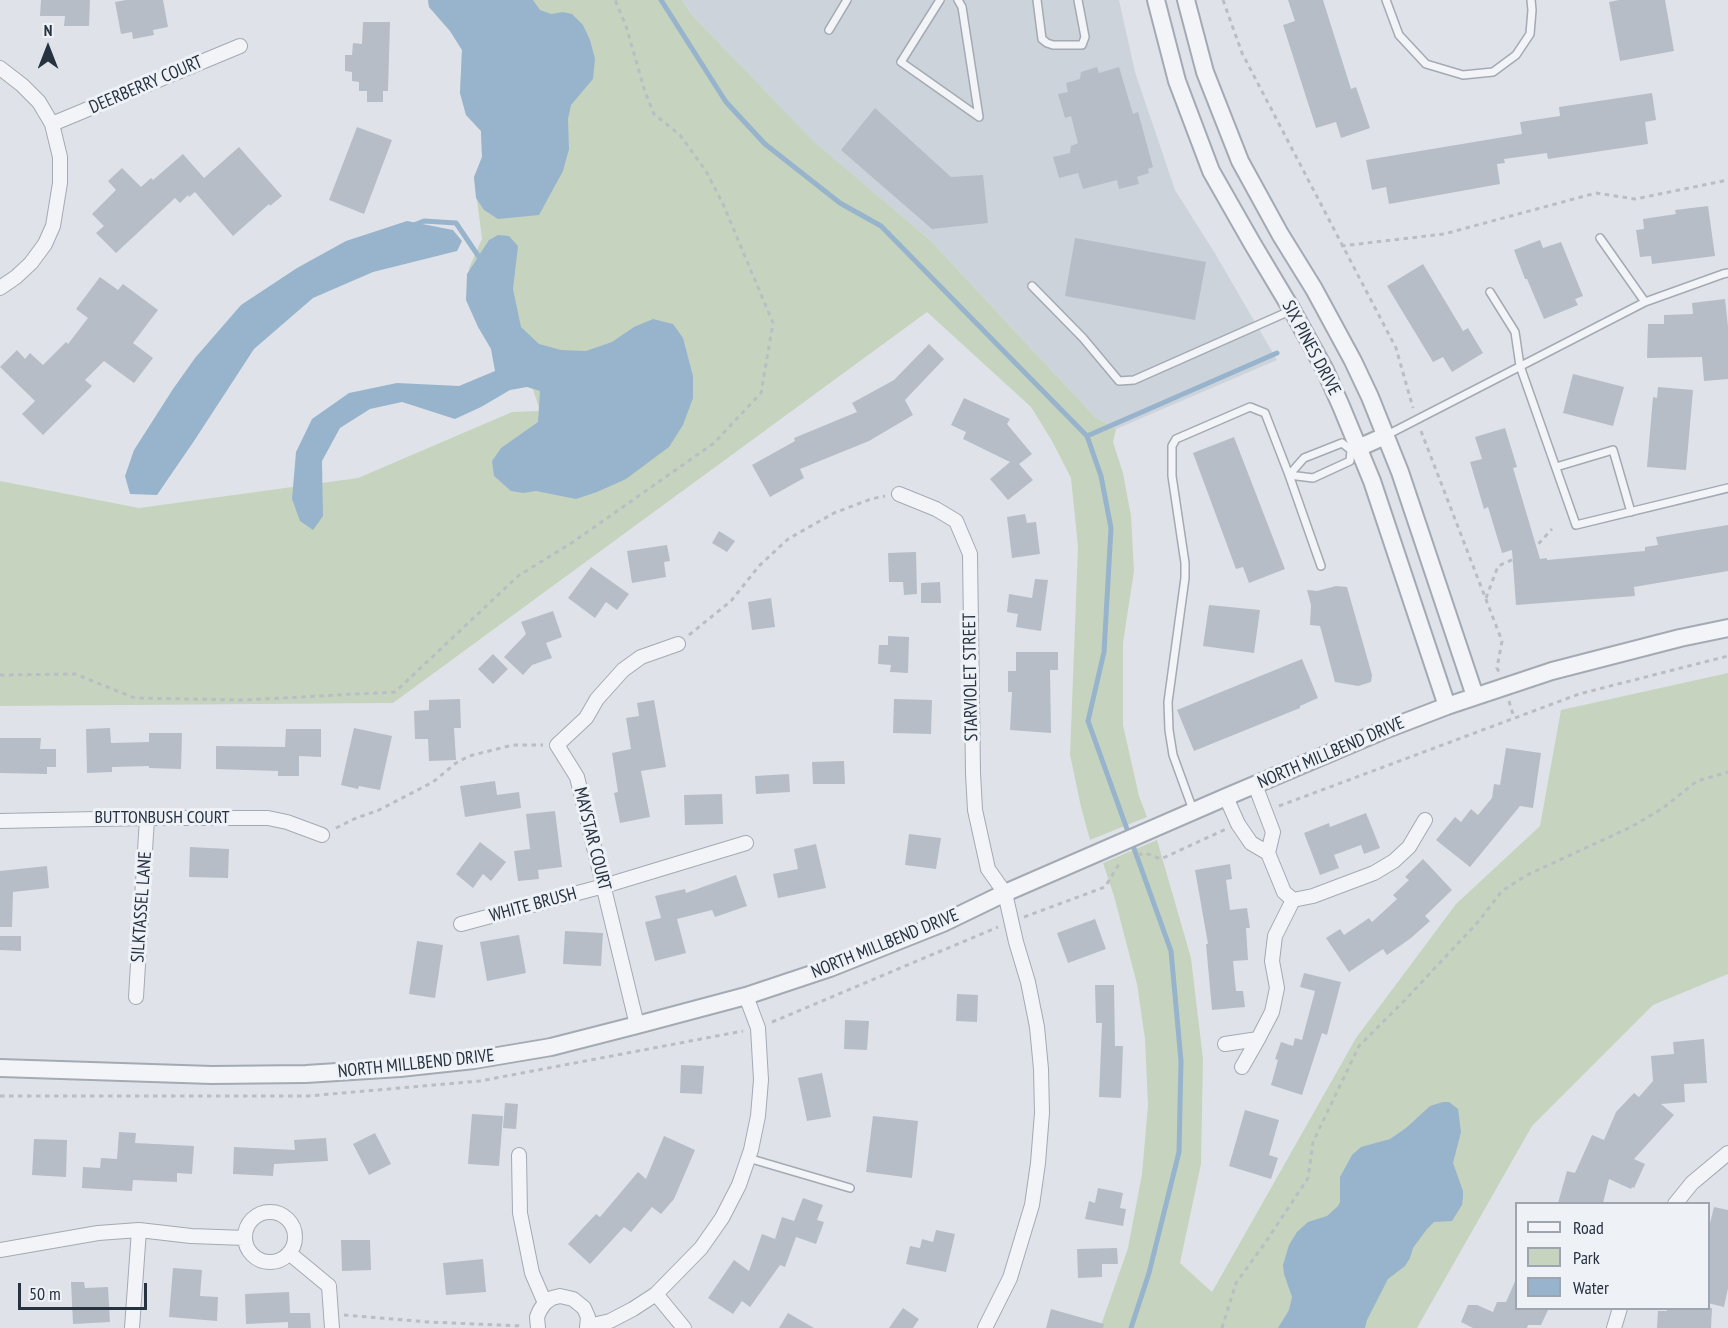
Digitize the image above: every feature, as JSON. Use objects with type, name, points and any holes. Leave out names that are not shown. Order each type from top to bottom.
[{"type":"street","name":"SIX PINES DRIVE","points":[[1156,0],[1176,81],[1211,171],[1325,370],[1355,449],[1372,481],[1447,706]]},
{"type":"street","name":"SIX PINES DRIVE","points":[[1186,0],[1205,72],[1240,161],[1353,361],[1400,472],[1475,696]]},
{"type":"street","name":"DEERBERRY COURT","points":[[52,124],[240,46]]},
{"type":"street","points":[[0,68],[22,84],[39,102],[52,124],[60,157],[57,206],[53,226],[45,244],[31,263],[0,288]]},
{"type":"street","points":[[1355,449],[1385,436]]},
{"type":"street","name":"STARVIOLET STREET","points":[[899,494],[936,509],[956,521],[970,554],[975,810],[988,869],[1005,893]]},
{"type":"street","name":"NORTH MILLBEND DRIVE","points":[[0,1068],[212,1075],[306,1074],[400,1068],[474,1060],[551,1047],[746,996],[840,964],[944,923],[1005,893],[1382,731],[1475,696],[1552,671],[1728,628]]},
{"type":"street","points":[[556,745],[586,718],[597,699],[623,670],[641,657],[678,644]]},
{"type":"street","name":"MAYSTAR COURT","points":[[556,745],[577,777],[637,1025]]},
{"type":"street","points":[[1255,785],[1273,832],[1268,854]]},
{"type":"street","points":[[1226,797],[1238,824],[1251,843],[1268,854],[1284,892],[1293,900]]},
{"type":"street","name":"SILKTASSEL LANE","points":[[136,997],[147,818]]},
{"type":"street","name":"BUTTONBUSH COURT","points":[[0,820],[268,818],[287,822],[322,835]]},
{"type":"street","points":[[1293,900],[1313,896],[1374,873],[1394,861],[1409,848],[1425,820]]},
{"type":"street","name":"WHITE BRUSH","points":[[461,924],[604,886],[746,843]]},
{"type":"street","points":[[985,1328],[1010,1278],[1032,1205],[1042,1113],[1041,1069],[1036,1027],[1028,982],[1005,893]]},
{"type":"street","points":[[1242,1067],[1272,1012],[1277,988],[1272,961],[1275,936],[1293,900]]},
{"type":"street","points":[[538,1327],[537,1317],[540,1310],[552,1298],[560,1296],[573,1299],[584,1308],[588,1317],[587,1327],[610,1321],[633,1309],[656,1294],[701,1248],[722,1218],[739,1185],[758,1116],[761,1080],[758,1028],[746,996]]},
{"type":"street","points":[[1225,1044],[1258,1039]]},
{"type":"street","points":[[1676,1202],[1692,1183],[1728,1153]]},
{"type":"street","points":[[519,1155],[520,1213],[532,1273],[545,1303]]},
{"type":"street","points":[[267,1212],[276,1212],[289,1219],[295,1233],[294,1244],[289,1253],[277,1261],[262,1260],[254,1256],[248,1249],[245,1238],[248,1224],[253,1218],[267,1212]]},
{"type":"street","points":[[132,1328],[139,1230]]},
{"type":"street","points":[[0,1250],[98,1233],[139,1230],[192,1236],[245,1238]]},
{"type":"street","points":[[289,1253],[329,1286],[331,1321]]},
{"type":"street","points":[[656,1294],[684,1328]]},
{"type":"street","points":[[1614,1328],[1619,1310]]},
{"type":"lane","points":[[828,30],[847,0]]},
{"type":"lane","points":[[940,0],[901,62],[979,117],[962,7],[958,0]]},
{"type":"lane","points":[[1038,0],[1042,39],[1047,44],[1053,45],[1082,45],[1085,38],[1078,0]]},
{"type":"lane","points":[[1386,0],[1399,35],[1426,64],[1462,75],[1492,72],[1516,56],[1530,34],[1532,10],[1530,0]]},
{"type":"lane","points":[[1600,238],[1645,302]]},
{"type":"lane","points":[[1385,436],[1645,302],[1728,273]]},
{"type":"lane","points":[[1032,286],[1083,338],[1119,381],[1134,380],[1292,310]]},
{"type":"lane","points":[[1490,292],[1515,332],[1520,366],[1576,525],[1728,488]]},
{"type":"lane","points":[[1194,812],[1173,755],[1169,730],[1168,702],[1185,578],[1185,563],[1172,476],[1172,446],[1176,439],[1250,407],[1265,413],[1321,566]]},
{"type":"lane","points":[[1342,443],[1355,449],[1350,461],[1313,478],[1289,475],[1304,458],[1342,443]]},
{"type":"lane","points":[[1556,467],[1613,450],[1631,512]]},
{"type":"lane","points":[[748,1158],[850,1188]]},
{"type":"path","points":[[0,675],[75,674],[135,698],[244,700],[395,692],[518,576],[573,542],[714,443],[761,393],[773,323],[723,204],[706,171],[680,135],[654,114],[645,92],[626,26],[615,0]]},
{"type":"path","points":[[1222,0],[1242,53],[1396,348],[1416,420],[1502,641],[1497,668],[1514,719]]},
{"type":"path","points":[[1341,246],[1443,234],[1596,193],[1635,199],[1728,180]]},
{"type":"path","points":[[678,644],[731,601],[759,566],[788,539],[834,513],[871,499],[899,494]]},
{"type":"path","points":[[1486,600],[1498,566],[1532,551],[1552,529]]},
{"type":"path","points":[[322,835],[354,819],[380,810],[433,782],[456,763],[469,756],[513,745],[556,745]]},
{"type":"path","points":[[1222,1328],[1236,1283],[1308,1178],[1313,1142],[1359,1046],[1478,922],[1502,891],[1527,875],[1631,827],[1663,808],[1697,781],[1728,772]]},
{"type":"path","points":[[331,1321],[428,1322],[538,1327]]},
{"type":"shaded area","points":[[682,0],[1119,0],[1135,72],[1175,190],[1277,360],[1116,429],[1095,417],[929,239],[815,144],[692,15]]},
{"type":"green space","points":[[428,0],[682,0],[692,15],[815,143],[929,239],[1095,417],[1116,429],[1113,442],[1123,473],[1131,516],[1134,571],[1123,643],[1123,725],[1139,796],[1147,817],[1090,840],[1081,807],[1070,755],[1078,547],[1071,478],[1031,407],[927,312],[393,703],[0,706],[0,481],[139,508],[358,478],[512,412],[540,411],[530,380],[474,303],[469,268],[482,239],[474,177],[482,157],[481,131],[466,115],[460,93],[462,50],[450,31],[429,7]]},
{"type":"green space","points":[[1728,673],[1728,974],[1653,1005],[1532,1126],[1417,1328],[1100,1328],[1128,1248],[1142,1174],[1148,1105],[1145,1039],[1137,984],[1103,863],[1157,840],[1191,958],[1203,1059],[1201,1164],[1180,1263],[1212,1292],[1356,1038],[1456,904],[1540,826],[1561,710]]},
{"type":"water","points":[[428,0],[533,0],[540,10],[551,14],[563,12],[572,14],[583,25],[595,59],[593,79],[571,105],[568,119],[569,149],[563,171],[539,215],[498,219],[484,210],[476,198],[474,177],[482,157],[481,131],[466,115],[460,93],[462,50],[450,31],[429,7]]},
{"type":"water","points":[[407,221],[453,230],[462,241],[457,251],[373,272],[313,298],[254,349],[157,495],[130,494],[125,476],[134,450],[195,358],[241,305],[297,268],[346,241]]},
{"type":"water","points":[[498,235],[509,236],[518,246],[513,289],[521,327],[539,344],[561,350],[586,351],[612,342],[634,327],[653,319],[673,324],[683,338],[693,376],[693,398],[683,425],[669,447],[626,479],[576,499],[536,491],[523,493],[511,491],[494,476],[492,461],[501,448],[538,422],[540,391],[527,387],[510,390],[455,419],[402,402],[370,409],[340,428],[322,461],[323,516],[313,530],[300,521],[292,499],[296,452],[312,419],[349,393],[397,383],[459,386],[495,371],[491,349],[466,300],[467,274],[489,240]]},
{"type":"water","points":[[1449,1102],[1458,1109],[1461,1132],[1453,1163],[1463,1197],[1462,1205],[1452,1221],[1434,1222],[1427,1229],[1413,1248],[1405,1266],[1388,1279],[1365,1328],[1278,1328],[1289,1310],[1292,1297],[1283,1265],[1289,1245],[1297,1232],[1308,1222],[1327,1216],[1338,1206],[1340,1177],[1352,1155],[1361,1147],[1390,1139],[1430,1106]]},
{"type":"building","points":[[41,0],[90,0],[89,26],[64,26],[65,16],[40,16]]},
{"type":"building","points":[[163,0],[168,27],[153,30],[154,35],[133,39],[132,32],[121,34],[115,2]]},
{"type":"building","points":[[1288,0],[1323,0],[1351,89],[1356,87],[1370,128],[1341,138],[1336,122],[1316,128],[1283,25],[1295,21]]},
{"type":"building","points":[[1665,0],[1674,51],[1620,61],[1609,2]]},
{"type":"building","points":[[363,22],[390,22],[388,91],[383,91],[383,102],[367,102],[367,91],[359,91],[359,82],[352,81],[352,72],[345,71],[345,55],[352,55],[353,43],[362,44]]},
{"type":"building","points":[[1097,67],[1099,73],[1119,67],[1133,114],[1138,112],[1153,167],[1148,169],[1149,173],[1137,177],[1139,184],[1119,189],[1117,180],[1083,189],[1078,173],[1059,178],[1053,157],[1070,153],[1071,146],[1078,143],[1071,116],[1065,118],[1058,94],[1068,92],[1066,83],[1080,79],[1081,72]]},
{"type":"building","points":[[1652,93],[1656,120],[1645,122],[1648,144],[1548,159],[1547,153],[1504,159],[1505,163],[1497,164],[1500,184],[1389,204],[1386,187],[1372,190],[1366,160],[1522,134],[1520,122],[1560,116],[1559,107]]},
{"type":"building","points":[[875,108],[951,177],[983,175],[988,223],[932,229],[841,150]]},
{"type":"building","points":[[357,127],[392,140],[364,214],[329,200]]},
{"type":"building","points":[[239,147],[282,196],[270,206],[269,204],[233,236],[195,192],[180,203],[175,198],[116,253],[96,233],[104,226],[92,214],[116,190],[108,181],[122,168],[141,187],[151,178],[153,180],[183,154],[204,178]]},
{"type":"building","points":[[1708,206],[1715,256],[1652,264],[1651,256],[1640,257],[1636,230],[1644,229],[1643,219],[1676,214],[1675,210]]},
{"type":"building","points":[[1075,238],[1206,262],[1195,320],[1065,296]]},
{"type":"building","points":[[1540,240],[1543,248],[1561,242],[1583,296],[1575,299],[1578,305],[1544,319],[1514,250]]},
{"type":"building","points":[[1423,264],[1463,331],[1468,328],[1483,353],[1452,372],[1443,357],[1433,362],[1387,286]]},
{"type":"building","points":[[100,277],[118,290],[123,284],[158,310],[133,343],[153,358],[134,383],[104,361],[85,380],[92,386],[43,435],[22,414],[35,401],[0,367],[17,350],[25,359],[30,353],[43,365],[66,342],[68,344],[88,318],[76,309]]},
{"type":"building","points":[[1725,299],[1728,327],[1728,379],[1704,381],[1702,357],[1647,358],[1648,324],[1664,324],[1664,315],[1693,314],[1692,303]]},
{"type":"building","points":[[929,344],[944,359],[905,400],[913,415],[869,441],[800,469],[804,478],[770,497],[752,465],[795,441],[794,438],[857,412],[852,403],[894,380]]},
{"type":"building","points":[[1573,374],[1624,387],[1613,426],[1563,413]]},
{"type":"building","points":[[1658,387],[1693,390],[1686,470],[1647,467],[1653,397],[1657,398]]},
{"type":"building","points":[[964,398],[1010,419],[1007,424],[1032,454],[1019,464],[1033,480],[1008,500],[990,479],[1010,462],[963,439],[966,432],[951,425]]},
{"type":"building","points":[[1505,428],[1517,467],[1513,468],[1540,559],[1645,551],[1645,547],[1658,545],[1656,537],[1728,525],[1728,571],[1634,587],[1635,596],[1516,605],[1512,550],[1502,553],[1488,507],[1484,509],[1470,462],[1482,459],[1475,437]]},
{"type":"building","points":[[1234,437],[1285,569],[1249,583],[1243,567],[1236,569],[1193,453]]},
{"type":"building","points":[[1025,514],[1027,523],[1036,522],[1040,554],[1012,558],[1007,517]]},
{"type":"building","points":[[719,531],[735,541],[727,552],[712,543]]},
{"type":"building","points":[[667,545],[670,561],[664,562],[666,577],[632,583],[627,551]]},
{"type":"building","points":[[916,552],[917,594],[904,595],[903,582],[889,582],[888,553]]},
{"type":"building","points":[[591,567],[629,594],[617,610],[606,602],[595,618],[568,598]]},
{"type":"building","points":[[1035,579],[1048,580],[1041,631],[1016,627],[1018,614],[1007,612],[1009,594],[1032,598]]},
{"type":"building","points":[[940,582],[941,603],[921,603],[921,583]]},
{"type":"building","points":[[1336,586],[1347,587],[1372,675],[1371,682],[1358,686],[1335,682],[1320,626],[1310,625],[1311,605],[1307,590],[1317,591]]},
{"type":"building","points":[[771,598],[775,627],[752,630],[748,602]]},
{"type":"building","points":[[1209,605],[1260,610],[1254,653],[1203,646]]},
{"type":"building","points":[[553,611],[562,637],[546,643],[552,658],[532,665],[523,675],[504,657],[526,634],[521,622]]},
{"type":"building","points":[[888,636],[909,637],[908,673],[890,672],[891,665],[878,664],[879,645],[888,645]]},
{"type":"building","points":[[1016,652],[1058,652],[1058,670],[1050,670],[1051,733],[1010,730],[1012,692],[1008,692],[1008,671],[1016,671]]},
{"type":"building","points":[[493,654],[508,669],[493,684],[478,669]]},
{"type":"building","points":[[1302,659],[1318,698],[1300,708],[1194,751],[1177,710]]},
{"type":"building","points":[[460,699],[461,728],[454,728],[456,760],[429,761],[428,739],[415,739],[414,711],[429,710],[429,700]]},
{"type":"building","points":[[894,699],[932,700],[931,734],[893,733]]},
{"type":"building","points":[[654,700],[666,767],[641,771],[650,817],[620,823],[614,793],[618,792],[612,753],[631,749],[626,718],[639,716],[637,703]]},
{"type":"building","points":[[110,728],[111,743],[149,742],[149,733],[182,733],[181,769],[149,768],[149,766],[112,767],[112,772],[87,773],[86,729]]},
{"type":"building","points":[[354,728],[392,736],[380,790],[359,786],[358,789],[341,785]]},
{"type":"building","points":[[286,729],[321,729],[321,757],[299,756],[299,776],[278,776],[278,771],[216,769],[216,746],[285,747]]},
{"type":"building","points":[[0,738],[41,738],[40,749],[56,749],[56,767],[47,767],[47,774],[0,773]]},
{"type":"building","points":[[1506,748],[1541,753],[1533,808],[1520,806],[1470,867],[1436,840],[1455,817],[1461,822],[1471,809],[1478,815],[1492,798],[1494,784],[1500,785]]},
{"type":"building","points":[[844,761],[845,784],[813,784],[812,762]]},
{"type":"building","points":[[789,774],[790,792],[756,794],[755,776]]},
{"type":"building","points":[[495,781],[497,795],[519,792],[521,808],[465,817],[460,786]]},
{"type":"building","points":[[722,794],[723,824],[685,825],[684,795]]},
{"type":"building","points":[[555,811],[562,867],[538,870],[539,879],[518,881],[514,851],[530,849],[526,814]]},
{"type":"building","points":[[1366,813],[1380,848],[1364,854],[1361,845],[1334,855],[1339,868],[1320,875],[1304,833],[1329,823],[1330,827]]},
{"type":"building","points":[[909,834],[941,838],[936,869],[905,865]]},
{"type":"building","points":[[480,842],[506,862],[491,881],[483,874],[473,888],[456,874]]},
{"type":"building","points":[[816,844],[826,888],[778,898],[773,874],[798,869],[794,849]]},
{"type":"building","points":[[190,847],[229,849],[228,878],[189,877]]},
{"type":"building","points":[[1423,859],[1452,890],[1425,916],[1430,921],[1411,938],[1387,955],[1383,949],[1349,972],[1326,938],[1340,929],[1344,935],[1369,918],[1372,922],[1397,899],[1393,895],[1409,880],[1405,877]]},
{"type":"building","points":[[1230,864],[1232,879],[1226,880],[1230,910],[1247,908],[1250,928],[1246,928],[1248,960],[1233,961],[1236,991],[1243,991],[1245,1007],[1212,1010],[1206,944],[1208,944],[1195,870]]},
{"type":"building","points":[[47,866],[49,888],[13,892],[12,927],[0,927],[0,871]]},
{"type":"building","points":[[736,875],[747,906],[715,917],[712,910],[677,919],[686,953],[655,961],[645,922],[661,918],[655,896],[685,889],[686,893]]},
{"type":"building","points":[[1095,919],[1106,949],[1068,963],[1057,933]]},
{"type":"building","points":[[565,931],[603,933],[601,966],[563,964]]},
{"type":"building","points":[[519,935],[526,973],[487,981],[480,942]]},
{"type":"building","points":[[0,936],[21,936],[21,951],[0,950]]},
{"type":"building","points":[[417,941],[443,945],[435,998],[409,994]]},
{"type":"building","points":[[1304,973],[1341,982],[1327,1035],[1322,1033],[1302,1095],[1271,1085],[1278,1060],[1275,1059],[1281,1042],[1293,1046],[1295,1038],[1302,1040],[1315,991],[1300,987]]},
{"type":"building","points":[[1095,985],[1114,985],[1115,1046],[1123,1046],[1121,1098],[1099,1097],[1102,1023],[1096,1023]]},
{"type":"building","points":[[957,994],[978,995],[977,1022],[956,1021]]},
{"type":"building","points":[[845,1020],[869,1021],[867,1050],[844,1049]]},
{"type":"building","points":[[1704,1039],[1707,1083],[1684,1084],[1685,1102],[1661,1104],[1674,1115],[1634,1159],[1645,1164],[1634,1188],[1631,1189],[1609,1179],[1603,1202],[1558,1202],[1567,1171],[1575,1173],[1592,1135],[1604,1140],[1616,1112],[1634,1093],[1639,1097],[1653,1081],[1651,1056],[1674,1054],[1673,1042]]},
{"type":"building","points":[[681,1065],[704,1066],[702,1094],[680,1093]]},
{"type":"building","points":[[822,1073],[831,1117],[807,1121],[798,1078]]},
{"type":"building","points":[[505,1103],[518,1104],[516,1129],[503,1128]]},
{"type":"building","points":[[1245,1110],[1279,1120],[1269,1155],[1278,1158],[1271,1179],[1229,1166]]},
{"type":"building","points":[[472,1114],[503,1116],[499,1166],[468,1164]]},
{"type":"building","points":[[873,1116],[918,1121],[912,1178],[866,1172]]},
{"type":"building","points":[[119,1132],[136,1133],[135,1143],[194,1146],[192,1174],[177,1173],[177,1182],[133,1180],[132,1191],[82,1188],[83,1167],[100,1168],[101,1158],[117,1159]]},
{"type":"building","points":[[375,1133],[391,1164],[369,1175],[353,1144]]},
{"type":"building","points":[[664,1136],[695,1150],[674,1199],[661,1214],[652,1207],[631,1232],[624,1227],[590,1264],[568,1244],[596,1214],[600,1217],[638,1172],[646,1179]]},
{"type":"building","points":[[326,1138],[328,1161],[274,1164],[273,1176],[233,1174],[234,1147],[295,1150],[294,1140]]},
{"type":"building","points":[[34,1139],[67,1140],[66,1177],[32,1175]]},
{"type":"building","points":[[1098,1188],[1123,1193],[1120,1208],[1126,1209],[1123,1226],[1085,1219],[1089,1201],[1095,1203]]},
{"type":"building","points":[[803,1198],[823,1205],[817,1220],[824,1222],[816,1244],[796,1237],[785,1267],[780,1265],[750,1307],[742,1301],[733,1314],[708,1298],[734,1260],[749,1271],[762,1234],[775,1239],[782,1217],[794,1221]]},
{"type":"building","points":[[1714,1207],[1728,1210],[1728,1288],[1724,1307],[1710,1304],[1710,1223]]},
{"type":"building","points":[[936,1230],[955,1234],[946,1272],[906,1264],[910,1246],[920,1248],[922,1239],[933,1242]]},
{"type":"building","points":[[341,1240],[370,1240],[371,1270],[342,1271]]},
{"type":"building","points":[[1117,1248],[1118,1264],[1102,1264],[1102,1277],[1078,1278],[1077,1249]]},
{"type":"building","points":[[483,1259],[486,1292],[446,1295],[443,1263]]},
{"type":"building","points":[[173,1268],[202,1270],[200,1296],[218,1297],[217,1321],[169,1317]]},
{"type":"building","points":[[1515,1281],[1515,1310],[1548,1310],[1541,1325],[1528,1325],[1527,1328],[1473,1328],[1461,1322],[1468,1305],[1477,1305],[1493,1312],[1497,1302],[1506,1302]]},
{"type":"building","points":[[71,1282],[84,1282],[85,1288],[108,1287],[110,1322],[73,1324]]},
{"type":"building","points":[[289,1292],[290,1313],[310,1313],[311,1328],[288,1328],[288,1322],[246,1324],[245,1294]]},
{"type":"building","points":[[903,1308],[919,1319],[913,1328],[889,1328]]},
{"type":"building","points":[[1712,1308],[1711,1328],[1657,1328],[1658,1311],[1710,1310]]},
{"type":"building","points":[[1051,1309],[1104,1324],[1103,1328],[1046,1328]]},
{"type":"building","points":[[788,1313],[814,1328],[779,1328]]},
{"type":"waterway","points":[[661,0],[726,102],[765,144],[840,203],[881,226],[1087,436],[1101,476],[1111,528],[1104,652],[1088,721],[1171,951],[1181,1061],[1179,1152],[1149,1273],[1131,1328]]},
{"type":"waterway","points":[[414,225],[424,221],[456,223],[481,260]]},
{"type":"waterway","points":[[1087,436],[1277,353]]}]
